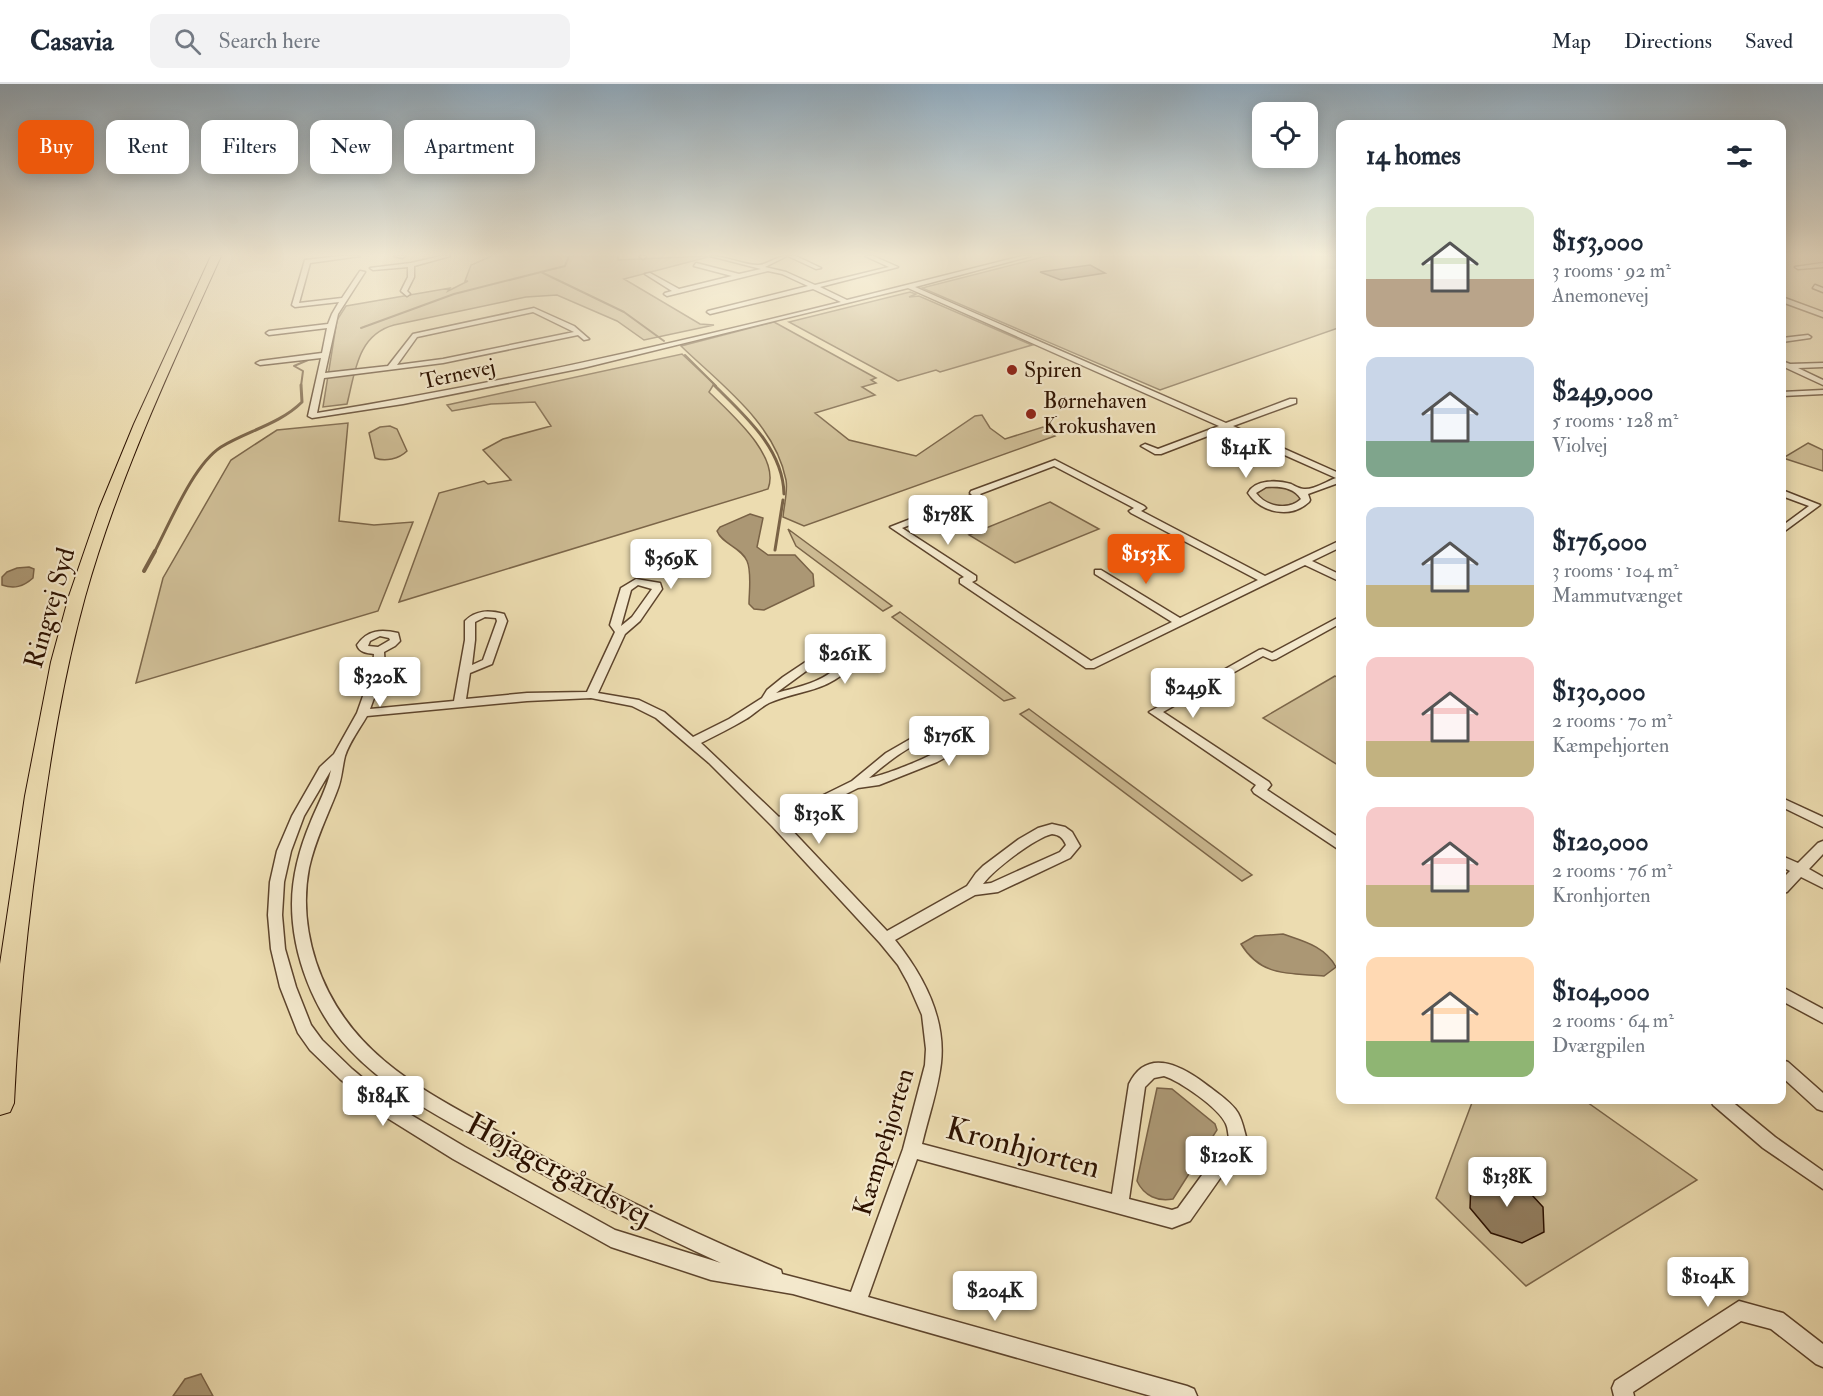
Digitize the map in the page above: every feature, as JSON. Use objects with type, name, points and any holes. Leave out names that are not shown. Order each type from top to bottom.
[{"type":"highway","name":"Ringvej Syd","points":[[0,1103],[19,912],[37,779],[55,679],[78,594],[119,474],[189,317]]},
{"type":"street","points":[[335,317],[331,326],[321,376],[443,361],[579,333]]},
{"type":"street","points":[[391,368],[415,335],[498,317]]},
{"type":"street","points":[[549,317],[572,327],[586,339]]},
{"type":"street","name":"Ternevej","points":[[321,376],[312,416],[429,399],[652,350],[781,317]]},
{"type":"street","points":[[979,317],[1336,476]]},
{"type":"street","points":[[269,333],[331,326]]},
{"type":"street","points":[[1786,340],[1808,337]]},
{"type":"street","points":[[260,363],[326,355]]},
{"type":"street","points":[[1786,366],[1823,365]]},
{"type":"street","points":[[1786,367],[1823,383]]},
{"type":"street","points":[[1786,394],[1823,392]]},
{"type":"street","points":[[1145,446],[1158,452],[1293,401]]},
{"type":"street","points":[[1265,580],[1134,511],[1141,508],[1055,463],[974,493],[978,496],[894,527],[972,578],[964,581],[1090,666],[1336,546]]},
{"type":"street","points":[[1301,492],[1306,500],[1303,504],[1290,508],[1264,504],[1257,501],[1252,493],[1258,486],[1272,484],[1288,486],[1301,492],[1311,491],[1336,480]]},
{"type":"street","points":[[1786,494],[1816,505],[1786,527]]},
{"type":"street","points":[[1305,561],[1336,576]]},
{"type":"street","points":[[1098,572],[1179,622]]},
{"type":"street","points":[[591,695],[620,632],[636,619],[657,589],[656,585],[636,582],[626,588],[615,625],[620,632]]},
{"type":"street","points":[[460,702],[470,621],[478,615],[487,613],[500,616],[502,621],[488,662],[465,670]]},
{"type":"street","points":[[1336,625],[1272,657],[1263,652],[1155,712],[1265,785],[1258,790],[1336,843]]},
{"type":"street","name":"Højagergårdsvej","points":[[379,650],[379,668],[363,713],[339,756],[324,770],[298,816],[284,851],[275,904],[278,948],[288,987],[304,1028],[316,1045],[346,1074],[390,1111],[459,1153],[611,1238],[711,1271],[793,1285],[1187,1396]]},
{"type":"street","points":[[693,742],[767,700],[783,697],[812,686],[842,670],[846,664],[844,660],[830,654],[821,656],[771,692],[767,700]]},
{"type":"street","name":"Kæmpehjorten","points":[[363,713],[460,702],[591,695],[636,703],[660,715],[693,742],[777,824],[885,939],[903,961],[915,981],[930,1015],[934,1049],[933,1065],[912,1149],[857,1302]]},
{"type":"street","points":[[777,824],[856,784],[875,782],[933,759],[950,746],[948,739],[930,734],[920,738],[863,774],[856,784]]},
{"type":"street","name":"Højagergårdsvej","points":[[339,756],[339,771],[315,826],[301,873],[299,914],[307,956],[320,997],[340,1028],[368,1057],[430,1102],[539,1164],[694,1243],[793,1285]]},
{"type":"street","points":[[1786,804],[1823,822]]},
{"type":"street","points":[[885,939],[972,890],[993,888],[1065,855],[1073,846],[1071,839],[1062,832],[1051,829],[1037,832],[981,876],[972,890]]},
{"type":"street","points":[[1786,884],[1823,846]]},
{"type":"street","points":[[1786,863],[1823,883]]},
{"type":"street","points":[[1786,995],[1822,1014]]},
{"type":"street","name":"Kronhjorten","points":[[912,1149],[1119,1205],[1172,1219],[1184,1215],[1238,1140],[1232,1119],[1180,1074],[1165,1069],[1146,1073],[1137,1084],[1119,1205]]},
{"type":"street","points":[[1786,1071],[1823,1104]]},
{"type":"street","points":[[1723,1104],[1781,1153],[1823,1181]]},
{"type":"street","points":[[1624,1396],[1622,1388],[1739,1311],[1776,1320],[1823,1357]]},
{"type":"shaded area","points":[[339,317],[431,317],[394,325],[372,337],[360,357],[347,404],[323,407]]},
{"type":"shaded area","points":[[608,317],[689,317],[700,324],[714,325],[644,340]]},
{"type":"shaded area","points":[[808,317],[968,317],[1032,345],[940,372],[936,370],[898,381],[789,322]]},
{"type":"shaded area","points":[[990,317],[1336,317],[1336,329],[1160,390]]},
{"type":"shaded area","points":[[774,322],[876,378],[871,380],[876,383],[862,387],[875,395],[815,413],[849,440],[916,456],[975,416],[982,415],[990,428],[1005,439],[1043,427],[1055,436],[804,526],[783,517],[786,480],[780,459],[770,440],[744,406],[681,346]]},
{"type":"shaded area","points":[[682,354],[714,384],[709,392],[740,423],[761,449],[770,476],[768,489],[399,602],[439,493],[484,481],[488,484],[511,480],[483,450],[503,439],[551,426],[535,402],[491,404],[452,411],[447,405]]},
{"type":"shaded area","points":[[348,423],[339,521],[374,525],[413,522],[378,611],[136,683],[163,578],[231,460],[277,430]]},
{"type":"shaded area","points":[[390,426],[397,429],[407,451],[392,459],[375,458],[369,433],[380,427]]},
{"type":"shaded area","points":[[1808,443],[1823,450],[1823,471],[1786,459],[1786,456]]},
{"type":"shaded area","points":[[1268,486],[1290,490],[1301,497],[1301,501],[1283,506],[1271,505],[1257,493]]},
{"type":"shaded area","points":[[1050,502],[1099,529],[1015,563],[969,535]]},
{"type":"shaded area","points":[[750,514],[763,518],[757,547],[768,555],[795,555],[813,574],[814,586],[764,610],[754,609],[749,604],[750,582],[747,561],[717,531],[720,527]]},
{"type":"shaded area","points":[[788,529],[892,606],[883,611],[796,546]]},
{"type":"shaded area","points":[[29,567],[34,569],[33,578],[29,581],[18,586],[2,585],[2,577],[7,572]]},
{"type":"shaded area","points":[[900,612],[1015,698],[1004,701],[892,617]]},
{"type":"shaded area","points":[[1335,676],[1336,764],[1263,718]]},
{"type":"shaded area","points":[[1029,709],[1252,875],[1242,881],[1020,714]]},
{"type":"shaded area","points":[[1283,934],[1320,949],[1336,967],[1324,976],[1277,971],[1257,963],[1241,944],[1255,936]]},
{"type":"shaded area","points":[[1157,1088],[1172,1089],[1215,1124],[1217,1130],[1173,1199],[1167,1200],[1152,1197],[1143,1191],[1137,1181]]},
{"type":"shaded area","points":[[1471,1104],[1590,1104],[1697,1180],[1526,1286],[1436,1198]]},
{"type":"shaded area","points":[[201,1374],[213,1396],[173,1396],[185,1379]]},
{"type":"building","points":[[1492,1173],[1521,1183],[1543,1207],[1544,1232],[1522,1243],[1491,1233],[1470,1208],[1471,1183]]},
{"type":"waterway","points":[[361,328],[390,317]]},
{"type":"waterway","points":[[631,317],[664,341]]},
{"type":"waterway","points":[[685,355],[716,386]]},
{"type":"waterway","points":[[301,386],[303,371],[294,366],[308,360]]},
{"type":"waterway","points":[[714,385],[760,433],[769,447],[782,477],[784,494]]},
{"type":"waterway","points":[[154,553],[183,496],[211,455],[231,441],[274,422],[293,410],[302,402],[301,386]]},
{"type":"waterway","points":[[775,550],[783,500]]},
{"type":"waterway","points":[[144,571],[155,551]]},
{"type":"place","name":"Spiren","points":[[1012,370]]},
{"type":"place","name":"Børnehaven Krokushaven","points":[[1031,414]]}]
